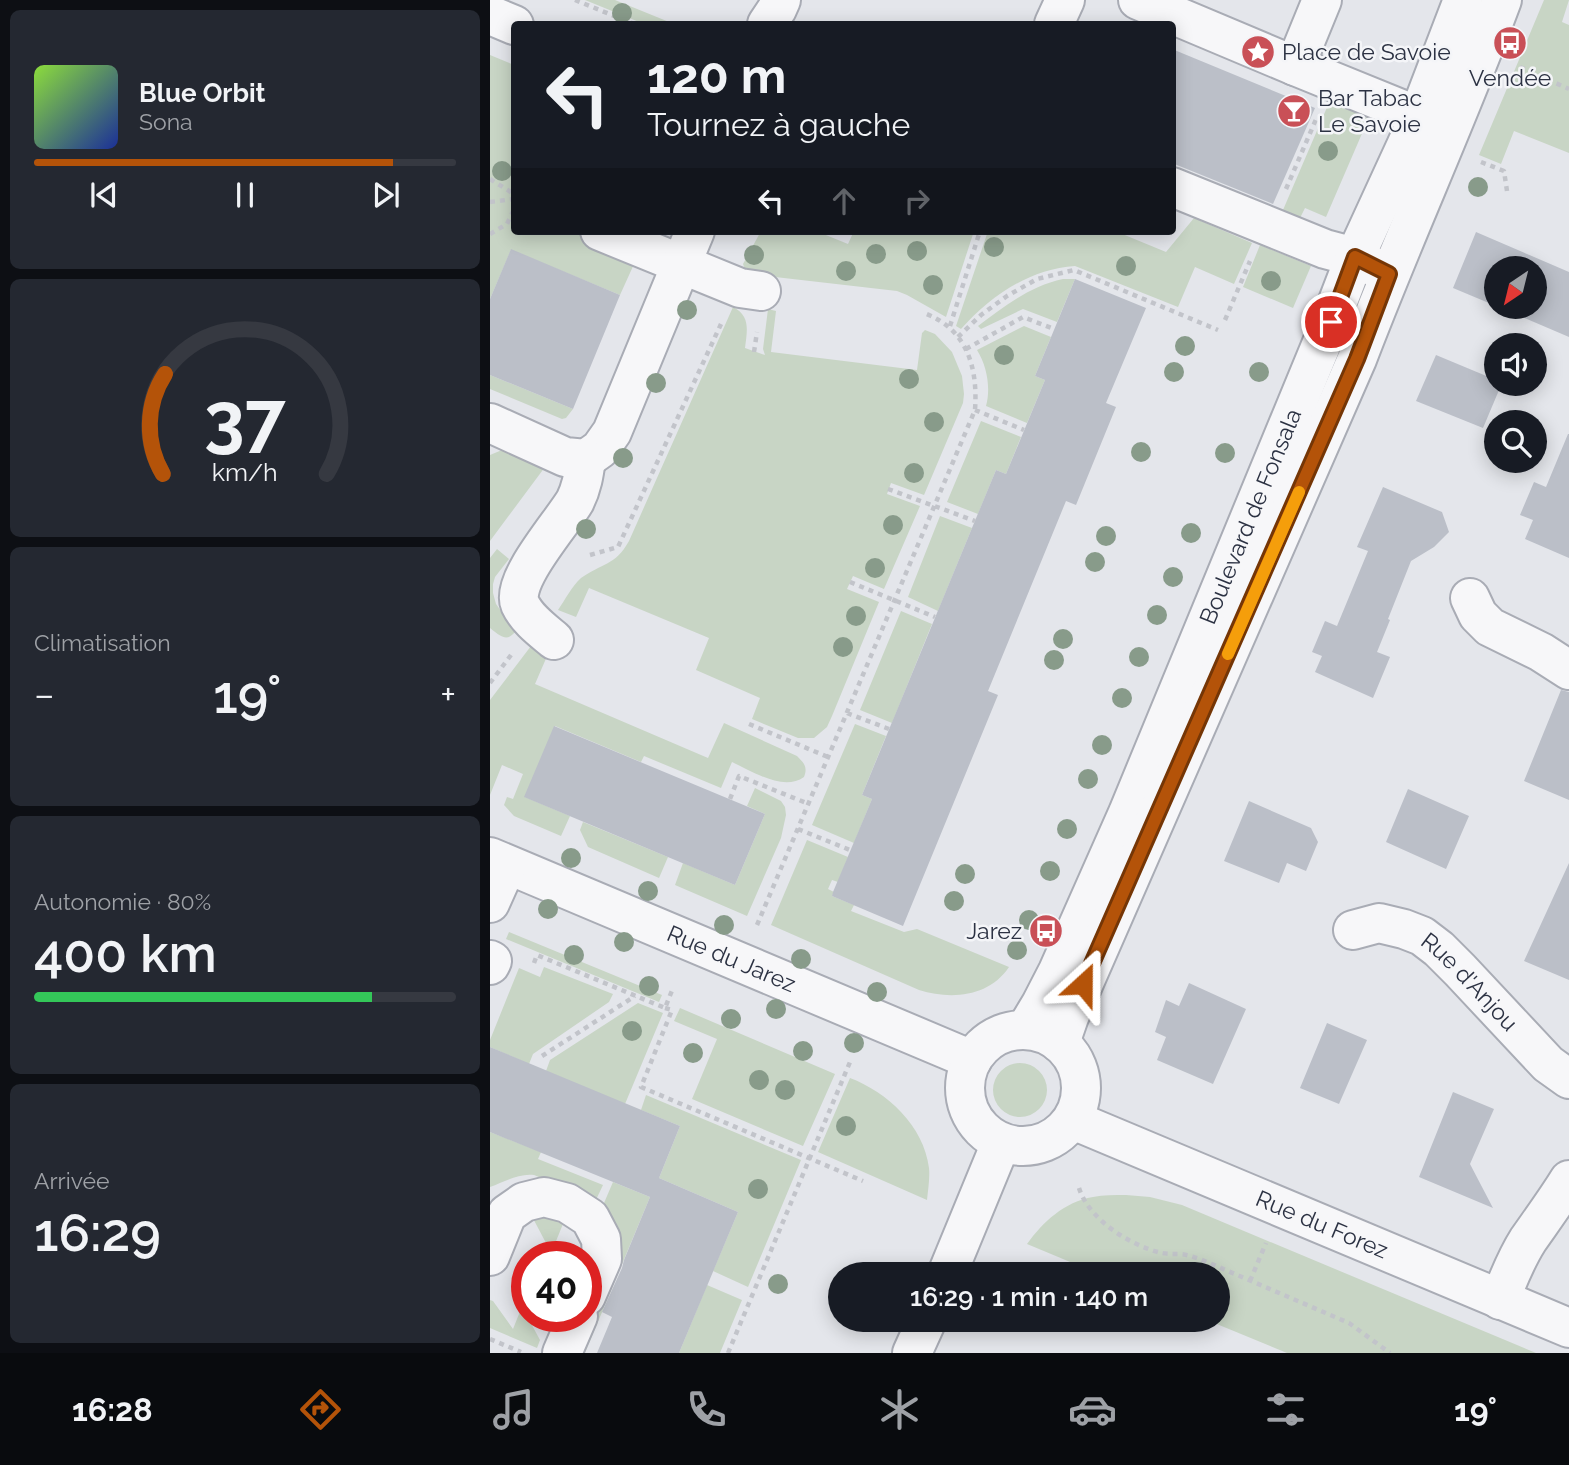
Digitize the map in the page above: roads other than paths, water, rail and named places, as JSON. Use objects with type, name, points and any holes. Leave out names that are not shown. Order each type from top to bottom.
[{"type":"street","points":[[769,21],[781,0]]},
{"type":"street","points":[[1055,21],[1065,0]]},
{"type":"street","points":[[1138,0],[1332,80],[1447,133]]},
{"type":"street","points":[[1296,66],[1322,0]]},
{"type":"street","points":[[1459,10],[1496,16]]},
{"type":"street","name":"Boulevard de Fonsala","points":[[1447,133],[1459,10]]},
{"type":"street","points":[[490,15],[511,24]]},
{"type":"street","name":"Boulevard de Fonsala","points":[[1026,1029],[1141,818],[1357,359],[1389,274],[1496,16]]},
{"type":"street","name":"Boulevard de Fonsala","points":[[1060,1043],[1141,818],[1355,257],[1412,133],[1447,133]]},
{"type":"street","points":[[1176,188],[1274,209],[1325,249],[1355,257],[1389,274]]},
{"type":"street","points":[[621,235],[688,248],[740,288],[761,291]]},
{"type":"street","points":[[490,423],[565,457],[586,459],[600,449],[612,432],[688,248]]},
{"type":"street","points":[[1322,343],[1357,359]]},
{"type":"street","points":[[554,640],[535,624],[519,603],[519,586],[527,569],[575,500],[583,481],[586,459]]},
{"type":"street","points":[[1470,598],[1478,615],[1490,627],[1541,652],[1569,670]]},
{"type":"street","points":[[490,904],[498,861]]},
{"type":"street","name":"Rue du Jarez","points":[[498,861],[972,1060]]},
{"type":"street","name":"Rue d'Anjou","points":[[1353,930],[1379,923],[1422,936],[1460,970],[1548,1064],[1569,1079]]},
{"type":"street","points":[[1026,1029],[1060,1043],[1074,1058],[1082,1082],[1081,1102],[1073,1120],[1059,1135],[1034,1146],[1001,1143],[980,1127],[969,1110],[966,1079],[972,1060],[980,1049],[995,1037],[1026,1029]]},
{"type":"street","name":"Rue du Forez","points":[[1073,1120],[1569,1328]]},
{"type":"street","points":[[952,1262],[1001,1143]]},
{"type":"street","points":[[1500,1300],[1513,1267],[1528,1240],[1569,1180]]},
{"type":"street","points":[[490,1256],[508,1214],[524,1202],[544,1197],[567,1203],[590,1218],[601,1241]]},
{"type":"street","points":[[562,1353],[571,1332]]},
{"type":"street","points":[[912,1353],[922,1332]]},
{"type":"place","name":"Vendée","points":[[1510,43]]},
{"type":"place","name":"Place de Savoie","points":[[1258,52]]},
{"type":"place","name":"Bar Tabac Le Savoie","points":[[1294,111]]},
{"type":"place","name":"Jarez","points":[[1046,931]]}]
